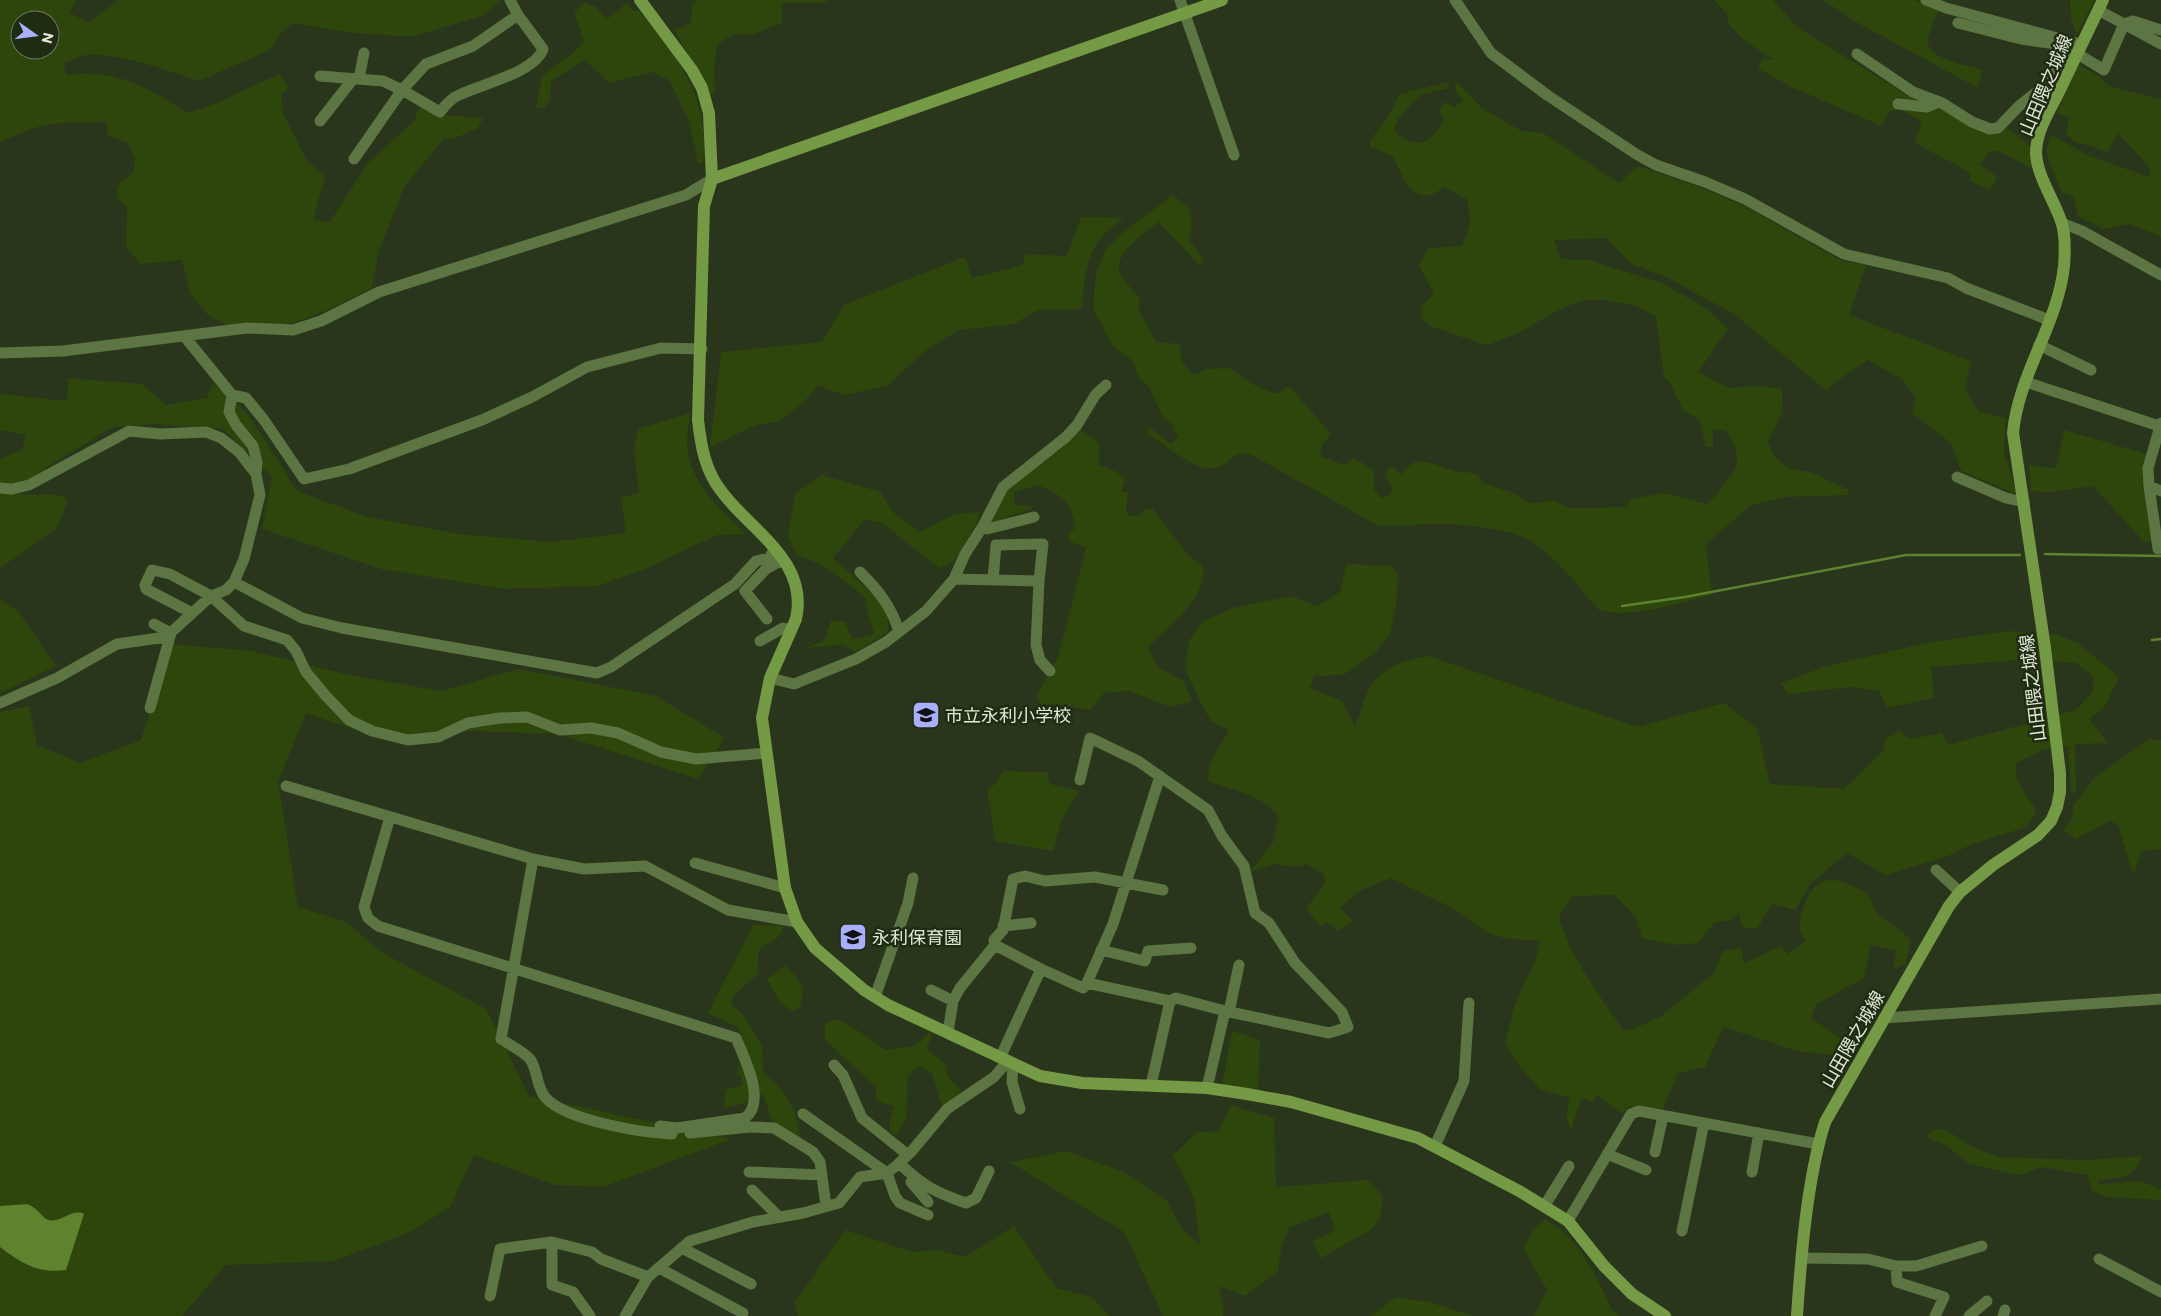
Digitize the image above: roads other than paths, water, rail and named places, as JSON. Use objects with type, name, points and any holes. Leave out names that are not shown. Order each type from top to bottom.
[{"type":"street","points":[[320,76],[383,81],[440,112],[454,96],[516,73],[541,56],[543,49],[518,15],[510,0]]},
{"type":"street","points":[[640,0],[692,70],[702,88],[709,112],[712,179],[704,206],[702,349],[698,420],[702,449],[709,472],[721,492],[775,548],[792,571],[798,598],[796,619],[770,678],[762,718],[785,888],[798,922],[815,948],[864,990],[875,997],[1040,1076],[1082,1083],[1207,1088],[1291,1102],[1391,1130],[1434,1146],[1545,1206],[1568,1221],[1604,1266],[1632,1294],[1665,1316]]},
{"type":"street","points":[[1180,0],[1234,155]]},
{"type":"street","points":[[0,353],[63,351],[247,328],[284,330],[308,327],[379,292],[686,195],[712,179],[1222,0]]},
{"type":"street","points":[[1455,0],[1491,53],[1548,95],[1636,154],[1656,165],[1705,182],[1745,200],[1844,254],[1948,278],[1966,288],[2049,320]]},
{"type":"street","points":[[1926,0],[2078,49],[2104,70],[2124,24],[2133,21],[2161,30]]},
{"type":"street","points":[[2101,5],[2124,24],[2161,44]]},
{"type":"street","name":"山田隈之城線","points":[[1797,1316],[1802,1258],[1818,1144],[1825,1122],[1935,926],[1960,892],[1993,865],[2038,835],[2050,821],[2057,807],[2060,792],[2060,773],[2045,648],[2013,434],[2026,382],[2049,320],[2064,266],[2062,223],[2036,154],[2043,125],[2078,49],[2101,5]]},
{"type":"street","points":[[354,159],[402,90],[426,64],[473,46],[518,15]]},
{"type":"street","points":[[1958,23],[2021,39],[2078,49]]},
{"type":"street","points":[[1857,54],[1913,92],[1939,102],[1972,122],[1990,129],[1998,128],[2018,106],[2043,87],[2054,70],[2066,57],[2078,49]]},
{"type":"street","points":[[320,121],[356,79],[364,53]]},
{"type":"street","points":[[1898,104],[1927,107],[1939,102]]},
{"type":"street","points":[[2062,223],[2082,231],[2161,275]]},
{"type":"street","points":[[185,337],[232,395],[246,398],[264,420],[304,479],[349,469],[482,420],[532,397],[587,367],[661,348],[702,349]]},
{"type":"street","points":[[2040,345],[2091,370]]},
{"type":"street","points":[[2026,382],[2160,425],[2148,468],[2158,549]]},
{"type":"street","points":[[770,678],[794,684],[813,678],[856,659],[900,631],[926,610],[954,579],[965,554],[985,528],[1003,487],[1066,438],[1077,425],[1096,394],[1106,385]]},
{"type":"street","points":[[0,704],[58,678],[117,644],[166,637],[210,596],[226,590],[234,582],[244,560],[260,495],[256,474],[257,462],[253,446],[236,425],[229,412],[232,395]]},
{"type":"street","points":[[0,488],[12,489],[29,485],[129,431],[160,434],[206,432],[221,438],[239,452],[256,474]]},
{"type":"street","points":[[1956,477],[2006,498],[2024,502]]},
{"type":"street","points":[[2149,486],[2161,492]]},
{"type":"street","points":[[985,528],[1034,517]]},
{"type":"street","points":[[985,528],[993,536],[996,545],[993,580]]},
{"type":"street","points":[[996,545],[1043,544],[1036,645],[1040,660],[1050,671]]},
{"type":"street","points":[[234,582],[302,618],[342,628],[597,673],[611,667],[735,584],[756,561],[769,558],[775,548]]},
{"type":"street","points":[[767,619],[746,591],[766,568],[784,560]]},
{"type":"street","points":[[192,613],[146,589],[145,585],[152,570],[170,574],[210,596],[244,626],[287,640],[296,651],[306,672],[349,720],[372,731],[408,740],[438,737],[468,723],[500,718],[528,717],[560,730],[591,728],[618,733],[661,752],[696,759],[767,753]]},
{"type":"street","points":[[860,572],[893,610],[900,631]]},
{"type":"street","points":[[954,579],[1039,581]]},
{"type":"street","points":[[154,624],[170,633]]},
{"type":"street","points":[[760,641],[783,628],[791,630]]},
{"type":"street","points":[[150,708],[170,633]]},
{"type":"street","points":[[1080,780],[1090,738],[1138,761],[1208,810],[1222,836],[1244,866],[1255,913],[1269,923],[1295,964],[1342,1012],[1348,1027],[1329,1032],[1227,1012],[1176,998],[1170,1001],[1087,982]]},
{"type":"street","points":[[995,945],[1083,988],[1101,950],[1128,881],[1160,776]]},
{"type":"street","points":[[286,786],[533,859],[584,869],[646,866],[728,910],[798,922]]},
{"type":"street","points":[[390,817],[364,907],[368,918],[378,926],[515,967],[736,1038],[756,1090],[748,1115],[745,1118],[677,1128],[660,1126]]},
{"type":"street","points":[[533,859],[501,1039],[529,1058],[541,1091],[547,1099],[563,1109],[609,1126],[657,1134],[680,1134],[750,1127],[774,1128],[812,1152],[820,1162],[826,1206]]},
{"type":"street","points":[[695,863],[745,879],[785,888]]},
{"type":"street","points":[[1936,870],[1960,892]]},
{"type":"street","points":[[948,1032],[953,1001],[960,988],[995,945],[994,940],[1004,926],[1013,879],[1025,876],[1045,881],[1095,877],[1128,881],[1163,890]]},
{"type":"street","points":[[875,997],[908,903],[913,878]]},
{"type":"street","points":[[1004,926],[1031,923]]},
{"type":"street","points":[[1101,950],[1145,961],[1148,951],[1191,948]]},
{"type":"street","points":[[1207,1088],[1239,966]]},
{"type":"street","points":[[626,1316],[648,1277],[690,1240],[779,1217],[803,1214],[839,1203],[860,1177],[898,1164],[947,1109],[994,1077],[1007,1061],[1041,969]]},
{"type":"street","points":[[930,990],[953,1001]]},
{"type":"street","points":[[1884,1018],[2161,999]]},
{"type":"street","points":[[1151,1085],[1170,1001]]},
{"type":"street","points":[[1434,1146],[1464,1081],[1469,1003]]},
{"type":"street","points":[[1007,1061],[1020,1109]]},
{"type":"street","points":[[834,1065],[843,1075],[862,1118],[928,1202]]},
{"type":"street","points":[[1568,1221],[1631,1114],[1639,1111],[1818,1144]]},
{"type":"street","points":[[803,1114],[898,1164],[921,1184],[938,1194],[966,1202],[976,1198],[989,1171]]},
{"type":"street","points":[[1655,1152],[1662,1116]]},
{"type":"street","points":[[1682,1231],[1704,1123]]},
{"type":"street","points":[[1752,1172],[1759,1133]]},
{"type":"street","points":[[1607,1154],[1646,1170]]},
{"type":"street","points":[[898,1164],[894,1196],[900,1203],[928,1215]]},
{"type":"street","points":[[1545,1206],[1569,1166]]},
{"type":"street","points":[[749,1172],[822,1175]]},
{"type":"street","points":[[752,1190],[779,1217]]},
{"type":"street","points":[[490,1296],[500,1249],[552,1242],[592,1252],[601,1259],[648,1277]]},
{"type":"street","points":[[552,1242],[552,1285],[573,1292],[590,1316]]},
{"type":"street","points":[[1802,1258],[1868,1259],[1896,1266],[1916,1266],[1982,1246]]},
{"type":"street","points":[[682,1248],[751,1284]]},
{"type":"street","points":[[2099,1259],[2161,1292]]},
{"type":"street","points":[[1896,1266],[1897,1282],[1944,1297],[1935,1316]]},
{"type":"street","points":[[659,1268],[743,1314]]},
{"type":"street","points":[[1969,1316],[1987,1301]]},
{"type":"waterway","points":[[2045,554],[2161,556]]},
{"type":"waterway","points":[[1622,606],[1685,597],[1906,555],[2020,555]]},
{"type":"waterway","points":[[2152,640],[2161,639]]},
{"type":"place","name":"市立永利小学校","points":[[926,715]]},
{"type":"place","name":"永利保育園","points":[[853,937]]}]
